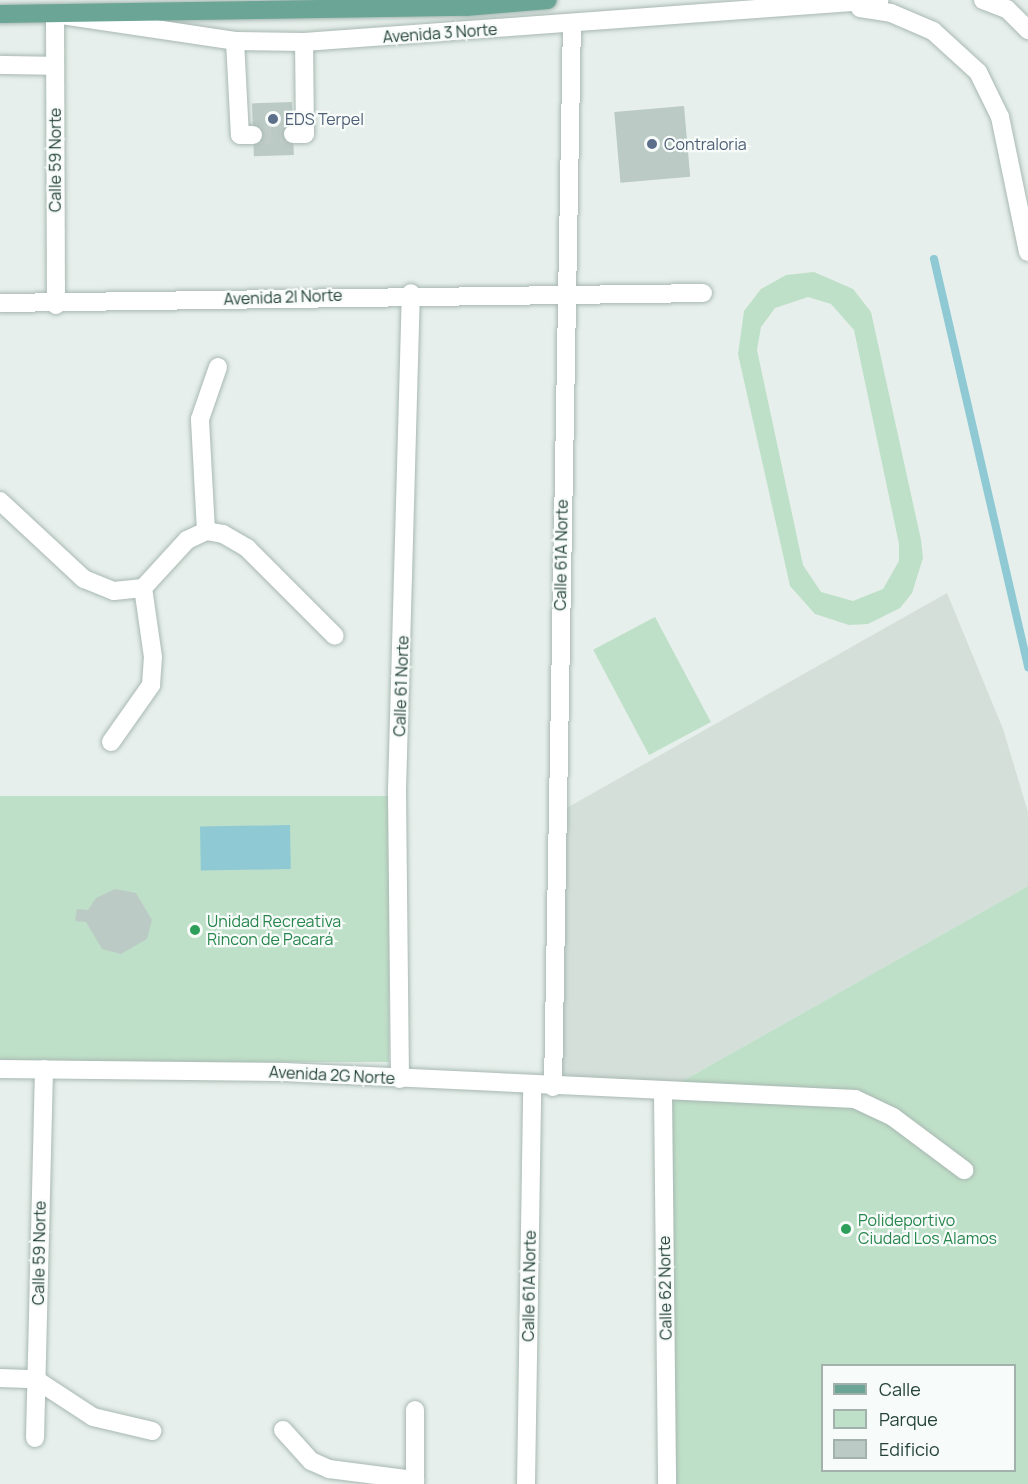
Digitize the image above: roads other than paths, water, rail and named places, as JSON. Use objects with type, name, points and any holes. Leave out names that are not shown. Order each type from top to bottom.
[{"type":"main road","name":"Avenida 3 Norte","points":[[0,14],[466,7],[548,0]]},
{"type":"street","name":"Avenida 3 Norte","points":[[55,14],[235,41],[304,42],[879,0]]},
{"type":"street","points":[[983,0],[1007,9],[1028,30]]},
{"type":"street","points":[[826,4],[915,21],[945,39],[978,72],[1000,117],[1028,252]]},
{"type":"street","name":"Calle 59 Norte","points":[[55,14],[56,305]]},
{"type":"street","name":"Calle 61A Norte","points":[[552,1087],[572,23]]},
{"type":"street","points":[[235,41],[240,135],[253,135]]},
{"type":"street","points":[[293,134],[305,134],[304,42]]},
{"type":"street","points":[[0,65],[55,66]]},
{"type":"street","name":"Avenida 2I Norte","points":[[0,303],[56,305],[411,293],[566,296],[703,293]]},
{"type":"street","name":"Calle 61 Norte","points":[[400,1079],[397,790],[411,293]]},
{"type":"street","points":[[206,531],[200,419],[218,367]]},
{"type":"street","points":[[0,501],[98,588],[143,588]]},
{"type":"street","points":[[111,742],[151,685],[153,657],[143,588],[169,555],[206,531]]},
{"type":"street","points":[[206,531],[247,548],[335,636]]},
{"type":"street","name":"Avenida 2G Norte","points":[[0,1069],[400,1079],[532,1087],[855,1099],[894,1117],[964,1170]]},
{"type":"street","name":"Calle 59 Norte","points":[[35,1438],[44,1069]]},
{"type":"street","name":"Calle 61A Norte","points":[[526,1484],[532,1087]]},
{"type":"street","name":"Calle 62 Norte","points":[[663,1092],[667,1484]]},
{"type":"street","points":[[0,1378],[35,1379],[93,1417],[152,1431]]},
{"type":"street","points":[[283,1430],[311,1461],[329,1469],[415,1482],[415,1410]]},
{"type":"water","points":[[290,825],[291,869],[201,871],[200,827]]},
{"type":"waterway","points":[[934,259],[1028,667]]},
{"type":"tunnel","points":[[253,135],[293,134]]},
{"type":"place","name":"EDS Terpel","points":[[273,119]]},
{"type":"place","name":"Contraloria","points":[[652,144]]},
{"type":"place","name":"Unidad Recreativa Rincon de Pacará","points":[[195,930]]},
{"type":"place","name":"Polideportivo Ciudad Los Alamos","points":[[846,1229]]}]
